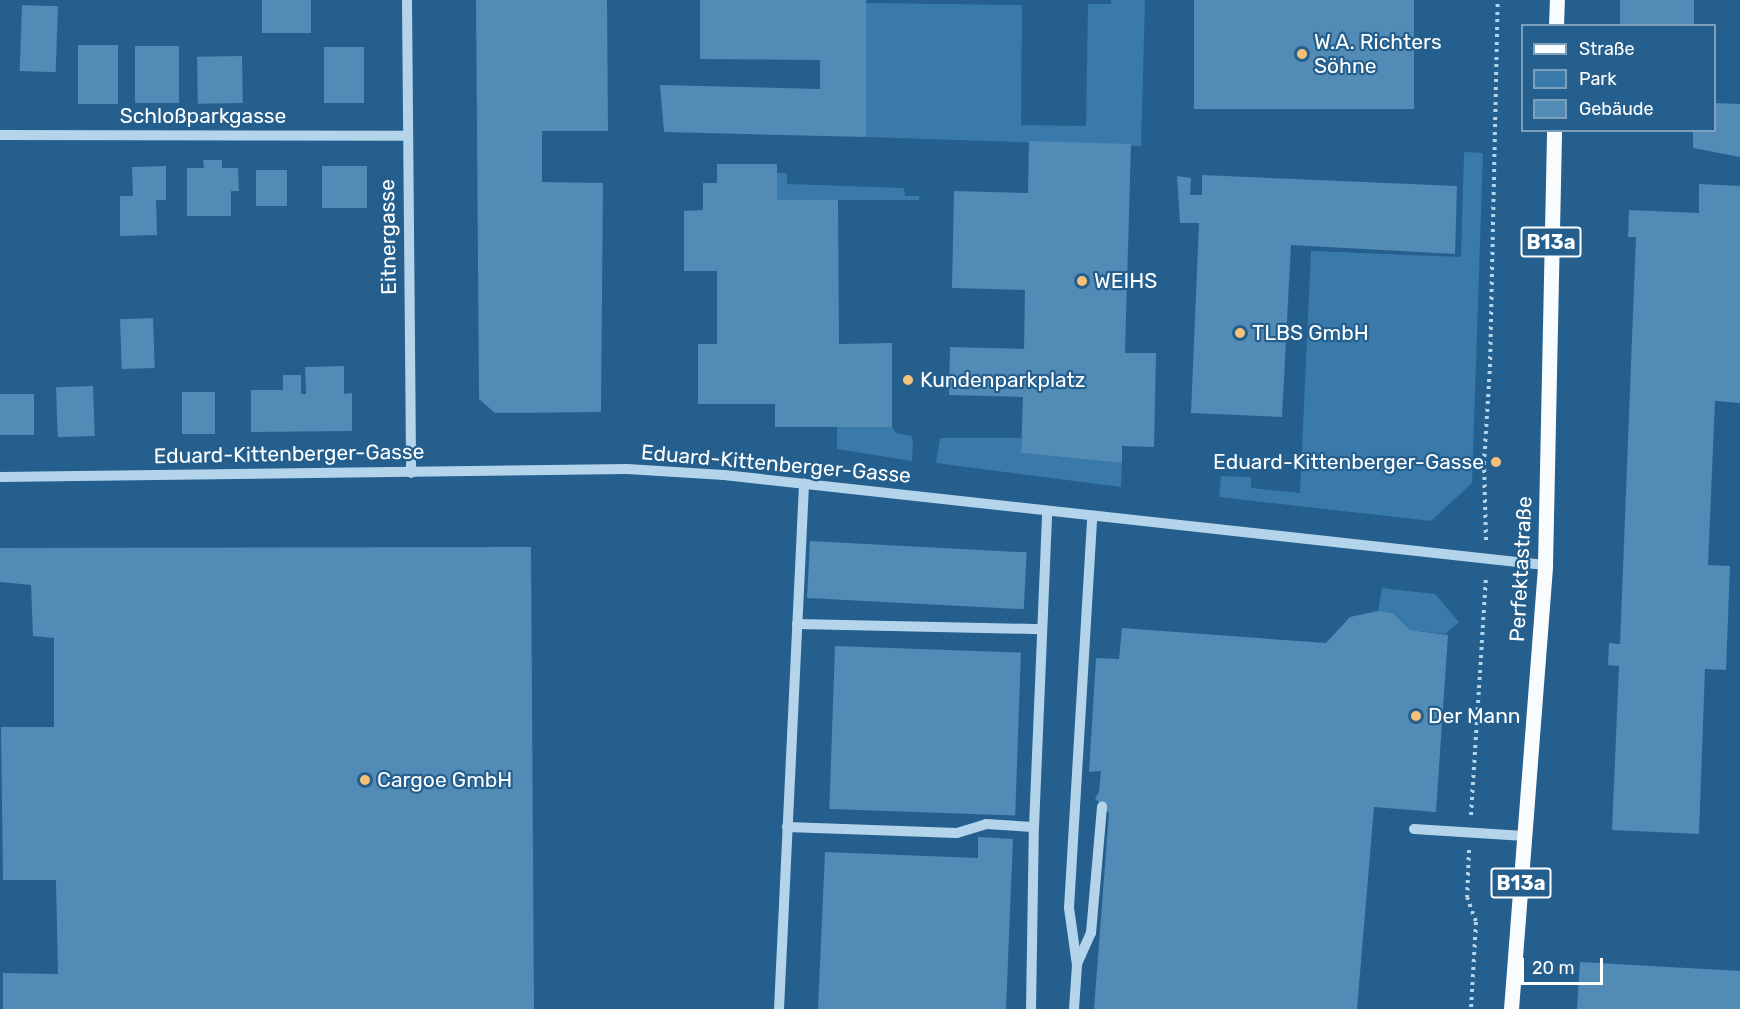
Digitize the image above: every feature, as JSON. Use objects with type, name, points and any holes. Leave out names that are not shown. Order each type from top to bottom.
[{"type":"main road","points":[[1556,24],[1557,0]]},
{"type":"main road","name":"Perfektastraße","points":[[1511,1009],[1545,565],[1554,132]]},
{"type":"street","name":"Eitnergasse","points":[[407,0],[411,473]]},
{"type":"street","name":"Schloßparkgasse","points":[[0,135],[407,136]]},
{"type":"street","name":"Eduard-Kittenberger-Gasse","points":[[0,477],[627,469],[804,484],[1545,565]]},
{"type":"street","points":[[779,1009],[804,484]]},
{"type":"street","points":[[1031,1009],[1034,827],[1047,511]]},
{"type":"street","points":[[1074,1009],[1077,964],[1070,908],[1092,516]]},
{"type":"street","points":[[797,624],[1042,629]]},
{"type":"street","points":[[1077,964],[1091,933],[1102,806]]},
{"type":"street","points":[[787,827],[957,833],[986,824],[1034,827]]},
{"type":"street","points":[[1414,829],[1525,836]]},
{"type":"path","points":[[1482,627],[1487,560],[1484,464],[1490,366],[1498,0]]},
{"type":"green space","points":[[1111,0],[1145,0],[1141,146],[866,137],[866,3],[1022,5],[1021,125],[1086,126],[1088,4],[1111,4]]},
{"type":"green space","points":[[1464,152],[1483,153],[1472,483],[1431,521],[1219,497],[1221,476],[1251,477],[1251,488],[1300,493],[1311,251],[1461,257]]},
{"type":"green space","points":[[777,173],[787,173],[787,184],[904,188],[905,196],[919,196],[919,200],[777,200]]},
{"type":"green space","points":[[837,427],[892,427],[896,433],[911,436],[913,440],[912,461],[837,449]]},
{"type":"green space","points":[[940,438],[1021,438],[1021,453],[1122,463],[1121,487],[936,463]]},
{"type":"green space","points":[[1382,588],[1435,594],[1459,622],[1445,634],[1410,630],[1393,613],[1378,611]]},
{"type":"building","points":[[262,0],[311,0],[311,33],[262,33]]},
{"type":"building","points":[[476,0],[607,0],[608,131],[542,131],[542,182],[603,183],[601,412],[495,413],[479,399]]},
{"type":"building","points":[[700,0],[866,0],[866,137],[664,132],[660,85],[820,89],[820,60],[700,59]]},
{"type":"building","name":"W.A. Richters Söhne","points":[[1194,0],[1414,0],[1414,109],[1194,109]]},
{"type":"building","points":[[1620,0],[1694,0],[1694,24],[1620,24]]},
{"type":"building","points":[[22,5],[58,6],[56,72],[20,71]]},
{"type":"building","points":[[78,45],[118,45],[118,104],[78,104]]},
{"type":"building","points":[[135,46],[179,46],[179,103],[135,103]]},
{"type":"building","points":[[324,47],[364,47],[364,103],[324,103]]},
{"type":"building","points":[[242,56],[243,103],[198,104],[197,57]]},
{"type":"building","points":[[1716,103],[1740,104],[1740,157],[1693,148],[1693,132],[1716,132]]},
{"type":"building","points":[[1029,141],[1131,144],[1125,353],[1156,353],[1154,447],[1122,446],[1122,463],[1021,453],[1023,397],[949,395],[950,347],[1024,349],[1025,290],[952,288],[954,191],[1028,193]]},
{"type":"building","points":[[203,160],[222,160],[222,168],[238,168],[239,191],[231,191],[231,216],[187,216],[187,168],[204,168]]},
{"type":"building","points":[[717,164],[777,164],[777,200],[838,200],[839,344],[892,343],[892,427],[775,427],[775,404],[698,404],[698,344],[717,344],[717,271],[684,271],[684,211],[703,210],[703,183],[717,183]]},
{"type":"building","points":[[166,166],[166,200],[156,200],[157,235],[120,236],[120,196],[133,196],[132,167]]},
{"type":"building","points":[[322,166],[367,166],[367,208],[322,208]]},
{"type":"building","points":[[256,170],[287,170],[287,206],[256,206]]},
{"type":"building","name":"TLBS GmbH","points":[[1202,175],[1457,186],[1455,254],[1291,245],[1282,417],[1191,413],[1199,223],[1180,223],[1177,176],[1191,178],[1190,195],[1202,195]]},
{"type":"building","points":[[1699,184],[1740,186],[1740,403],[1715,401],[1708,565],[1730,566],[1726,670],[1705,669],[1699,834],[1612,830],[1619,666],[1608,665],[1609,643],[1620,644],[1636,237],[1628,237],[1629,210],[1699,213]]},
{"type":"building","points":[[153,318],[155,368],[122,369],[120,319]]},
{"type":"building","points":[[344,366],[344,394],[352,393],[352,431],[251,432],[251,390],[283,390],[283,375],[301,375],[301,394],[306,394],[305,367]]},
{"type":"building","points":[[93,386],[95,436],[58,437],[56,387]]},
{"type":"building","points":[[182,392],[215,392],[215,434],[182,434]]},
{"type":"building","points":[[0,394],[34,394],[34,435],[0,435]]},
{"type":"building","points":[[810,541],[1027,552],[1024,609],[807,598]]},
{"type":"building","name":"Cargoe GmbH","points":[[531,547],[534,1009],[3,1009],[3,973],[58,974],[56,880],[3,880],[1,727],[54,727],[54,638],[33,636],[31,585],[0,582],[0,548]]},
{"type":"building","name":"Der Mann","points":[[1378,611],[1393,613],[1410,630],[1448,635],[1436,812],[1374,807],[1357,1009],[1094,1009],[1109,813],[1095,798],[1099,792],[1101,771],[1089,772],[1096,658],[1119,659],[1122,628],[1326,643],[1350,617]]},
{"type":"building","points":[[835,646],[1021,652],[1015,815],[829,809]]},
{"type":"building","points":[[978,837],[1013,839],[1006,1009],[818,1009],[825,852],[978,858]]},
{"type":"building","points":[[1580,962],[1740,971],[1740,1009],[1577,1009]]},
{"type":"place","name":"W.A. Richters Söhne","points":[[1302,54]]},
{"type":"place","name":"WEIHS","points":[[1082,281]]},
{"type":"place","name":"TLBS GmbH","points":[[1240,333]]},
{"type":"place","name":"Kundenparkplatz","points":[[908,380]]},
{"type":"place","name":"Eduard-Kittenberger-Gasse","points":[[1496,462]]},
{"type":"place","name":"Der Mann","points":[[1416,716]]},
{"type":"place","name":"Cargoe GmbH","points":[[365,780]]}]
